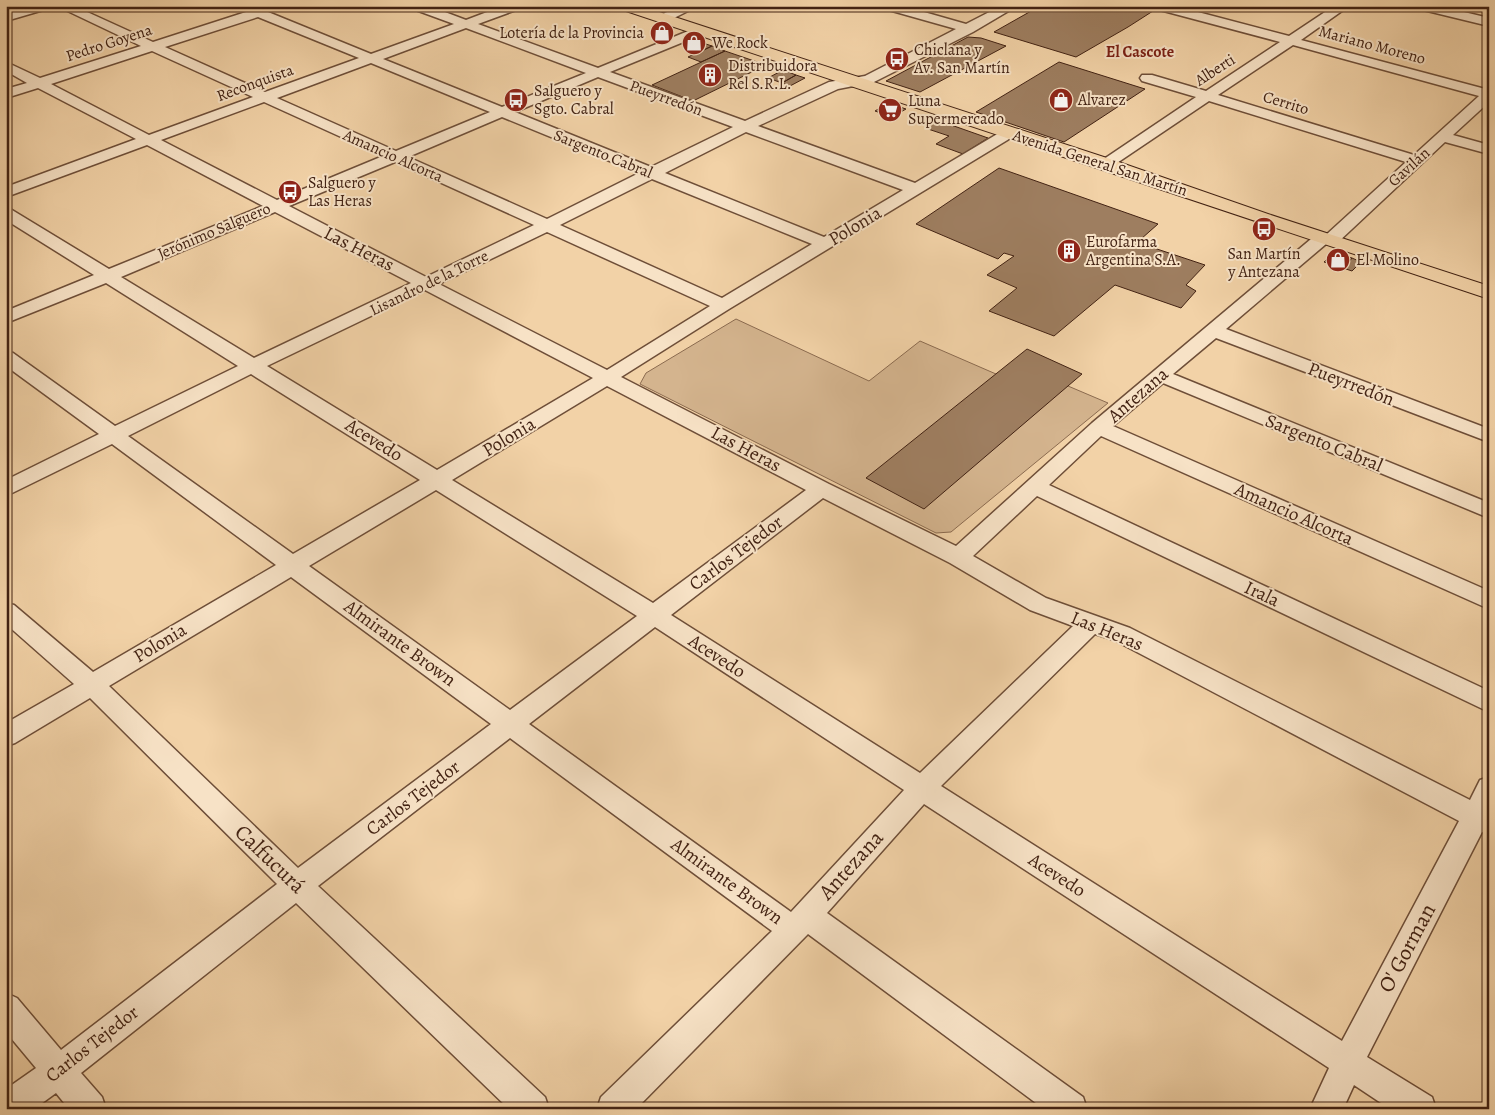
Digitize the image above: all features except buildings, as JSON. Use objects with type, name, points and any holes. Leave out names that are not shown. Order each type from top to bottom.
[{"type":"main road","name":"Avenida General San Martín","points":[[625,6],[1106,164],[1489,293]]},
{"type":"street","points":[[6,17],[43,6]]},
{"type":"street","name":"Amancio Alcorta","points":[[62,6],[723,306]]},
{"type":"street","name":"Sargento Cabral","points":[[242,6],[826,244]]},
{"type":"street","name":"Pedro Goyena","points":[[6,94],[278,6]]},
{"type":"street","name":"Pueyrredón","points":[[417,6],[916,190]]},
{"type":"street","name":"Reconquista","points":[[6,192],[515,6]]},
{"type":"street","points":[[662,18],[692,6]]},
{"type":"street","points":[[889,6],[968,30]]},
{"type":"street","name":"Lisandro de la Torre","points":[[6,489],[254,365],[428,284],[744,127],[834,85],[869,79],[968,30],[1011,6]]},
{"type":"street","name":"Mariano Moreno","points":[[1160,6],[1489,94]]},
{"type":"street","name":"Alberti","points":[[1106,164],[1205,97],[1292,42],[1343,6]]},
{"type":"street","points":[[1423,6],[1489,22]]},
{"type":"street","name":"Jerónimo Salguero","points":[[6,318],[698,31]]},
{"type":"street","name":"Las Heras","points":[[6,66],[609,377],[821,489],[958,558],[1038,604],[1122,634],[1482,819]]},
{"type":"street","name":"Cerrito","points":[[1146,78],[1416,160]]},
{"type":"street","name":"Gavilán","points":[[1326,239],[1443,137],[1489,94]]},
{"type":"street","name":"Polonia","points":[[6,736],[609,377],[1008,133]]},
{"type":"street","points":[[1443,137],[1489,150]]},
{"type":"street","name":"Acevedo","points":[[6,213],[254,365],[654,616],[1420,1109]]},
{"type":"street","name":"Antezana","points":[[958,558],[1159,375],[1326,239]]},
{"type":"street","name":"Pueyrredón","points":[[1214,331],[1489,436]]},
{"type":"street","name":"Almirante Brown","points":[[6,357],[512,724],[1071,1109]]},
{"type":"street","name":"Sargento Cabral","points":[[1159,375],[1489,511]]},
{"type":"street","name":"Amancio Alcorta","points":[[1100,428],[1489,600]]},
{"type":"street","name":"Irala","points":[[1035,487],[1489,702]]},
{"type":"street","name":"Carlos Tejedor","points":[[6,1109],[59,1071],[297,885],[821,489]]},
{"type":"street","name":"Calfucurá","points":[[6,611],[92,685],[297,885],[533,1109]]},
{"type":"street","name":"Antezana","points":[[612,1109],[799,922],[922,788],[1091,623]]},
{"type":"street","name":"O' Gorman","points":[[1326,1109],[1348,1062],[1482,819],[1489,788]]},
{"type":"street","points":[[6,1008],[90,1109]]},
{"type":"shaded area","points":[[736,319],[869,381],[920,341],[996,374],[1068,386],[1108,403],[951,532],[936,533],[640,384],[646,373]]},
{"type":"place","name":"Lotería de la Provincia","points":[[662,33]]},
{"type":"place","name":"We Rock","points":[[694,43]]},
{"type":"place","name":"Chiclana y Av. San Martín","points":[[897,59]]},
{"type":"place","name":"Distribuidora Rel S.R.L.","points":[[710,75]]},
{"type":"place","name":"Salguero y Sgto. Cabral","points":[[516,100]]},
{"type":"place","name":"Alvarez","points":[[1061,100]]},
{"type":"place","name":"Luna Supermercado","points":[[890,110]]},
{"type":"place","name":"Salguero y Las Heras","points":[[290,192]]},
{"type":"place","name":"San Martín y Antezana","points":[[1264,229]]},
{"type":"place","name":"Eurofarma Argentina S.A.","points":[[1069,251]]},
{"type":"place","name":"El Molino","points":[[1338,260]]},
{"type":"district","name":"El Cascote","points":[[1140,52]]}]
